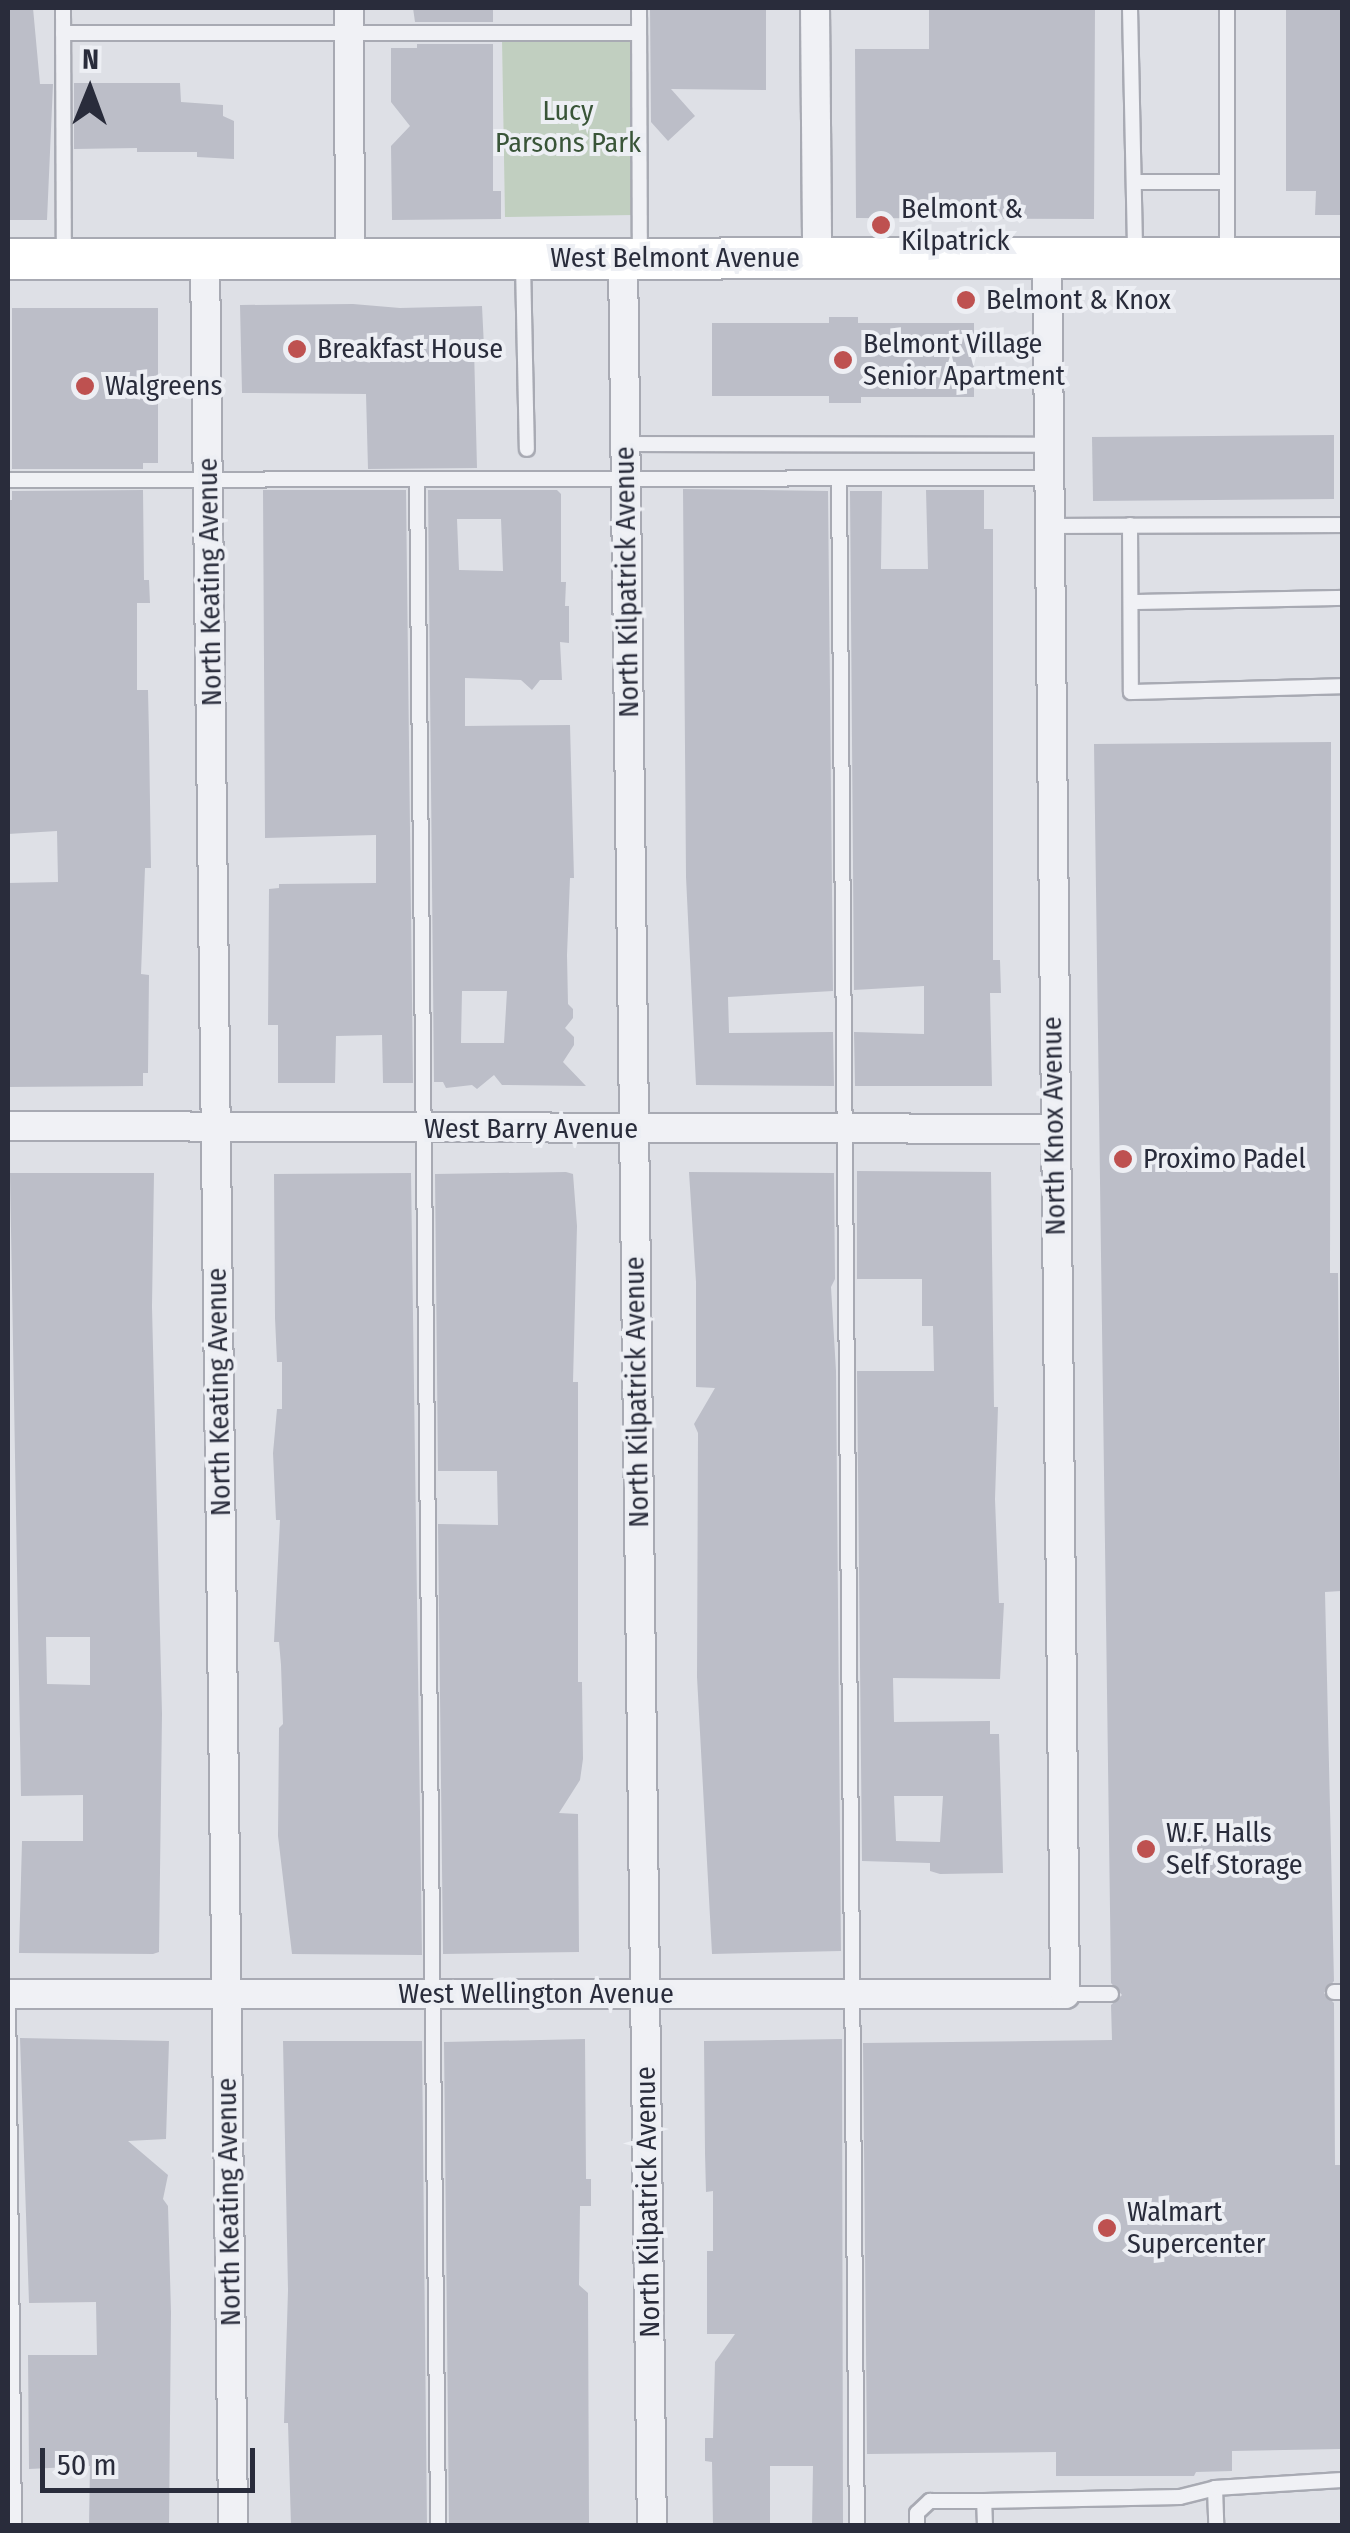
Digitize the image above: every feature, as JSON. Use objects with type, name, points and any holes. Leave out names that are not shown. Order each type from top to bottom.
[{"type":"main road","name":"West Belmont Avenue","points":[[8,259],[1342,258]]},
{"type":"street","points":[[815,8],[817,258]]},
{"type":"street","points":[[349,21],[350,258]]},
{"type":"street","name":"North Kilpatrick Avenue","points":[[632,258],[625,444],[652,2526]]},
{"type":"street","name":"North Knox Avenue","points":[[1047,258],[1065,1994]]},
{"type":"street","name":"North Keating Avenue","points":[[206,259],[233,2526]]},
{"type":"street","name":"West Barry Avenue","points":[[8,1126],[1054,1129]]},
{"type":"street","name":"West Wellington Avenue","points":[[8,1994],[1065,1994]]},
{"type":"lane","points":[[63,8],[64,259]]},
{"type":"lane","points":[[632,258],[639,8]]},
{"type":"lane","points":[[1130,8],[1135,258]]},
{"type":"lane","points":[[1227,8],[1228,258]]},
{"type":"lane","points":[[63,32],[349,21],[640,33]]},
{"type":"lane","points":[[1134,182],[1227,182]]},
{"type":"lane","points":[[523,258],[527,449]]},
{"type":"lane","points":[[625,444],[1048,445]]},
{"type":"lane","points":[[838,478],[858,2526]]},
{"type":"lane","points":[[8,480],[1049,478]]},
{"type":"lane","points":[[417,479],[438,2526]]},
{"type":"lane","points":[[1049,526],[1342,525]]},
{"type":"lane","points":[[1130,526],[1132,692],[1342,686]]},
{"type":"lane","points":[[1130,602],[1342,598]]},
{"type":"lane","points":[[8,1984],[14,2526]]},
{"type":"lane","points":[[1065,1994],[1111,1994]]},
{"type":"lane","points":[[918,2526],[917,2513],[930,2502],[1180,2497],[1216,2488],[1342,2480]]},
{"type":"lane","points":[[1216,2488],[1216,2526]]},
{"type":"lane","points":[[984,2501],[984,2526]]},
{"type":"green space","name":"Lucy Parsons Park","points":[[630,37],[633,215],[505,217],[502,39]]},
{"type":"building","points":[[8,8],[33,8],[40,84],[53,84],[47,220],[8,220]]},
{"type":"building","points":[[413,8],[493,8],[493,22],[415,22]]},
{"type":"building","points":[[650,8],[766,8],[766,90],[671,89],[695,116],[668,141],[651,122]]},
{"type":"building","points":[[929,8],[1095,8],[1094,219],[856,218],[855,49],[929,49]]},
{"type":"building","points":[[1286,8],[1342,8],[1342,215],[1315,215],[1316,191],[1286,191]]},
{"type":"building","points":[[417,44],[493,44],[493,191],[501,191],[501,219],[392,220],[391,146],[410,126],[391,102],[391,48],[417,48]]},
{"type":"building","points":[[74,83],[180,83],[181,102],[223,105],[223,116],[234,121],[234,159],[197,157],[197,152],[137,152],[137,148],[74,149]]},
{"type":"building","points":[[353,304],[400,308],[482,306],[484,347],[474,348],[477,468],[368,469],[366,394],[242,393],[240,305]]},
{"type":"building","name":"Walgreens","points":[[12,308],[158,308],[158,463],[143,463],[143,469],[12,469]]},
{"type":"building","name":"Belmont Village Senior Apartment","points":[[829,317],[858,317],[858,323],[974,323],[974,397],[861,397],[861,403],[829,403],[829,396],[712,396],[712,323],[829,323]]},
{"type":"building","points":[[1334,435],[1334,499],[1093,501],[1092,437]]},
{"type":"building","points":[[683,489],[828,491],[833,991],[728,997],[729,1033],[833,1032],[834,1086],[696,1085],[686,877]]},
{"type":"building","points":[[143,490],[144,580],[149,580],[150,603],[137,603],[137,690],[148,690],[151,868],[145,868],[141,974],[149,975],[148,1073],[143,1073],[143,1086],[8,1087],[8,883],[58,882],[57,831],[8,834],[8,500],[12,500],[12,491]]},
{"type":"building","points":[[263,490],[406,490],[413,1083],[383,1083],[382,1035],[336,1036],[335,1083],[278,1083],[278,1025],[268,1025],[269,889],[279,888],[279,884],[376,883],[376,835],[265,838]]},
{"type":"building","points":[[428,490],[557,490],[561,494],[561,582],[566,582],[565,606],[569,606],[569,643],[560,642],[562,680],[540,680],[532,690],[521,680],[465,678],[465,726],[570,725],[574,878],[570,878],[567,955],[568,1004],[573,1009],[573,1018],[565,1028],[574,1037],[574,1045],[563,1062],[586,1086],[502,1085],[494,1075],[477,1089],[472,1085],[446,1088],[443,1082],[434,1082]],"holes":[[[457,519],[501,519],[503,571],[459,570]],[[462,991],[507,991],[504,1043],[461,1043]]]},
{"type":"building","points":[[926,490],[984,490],[984,529],[993,529],[993,960],[1000,960],[1001,993],[990,993],[992,1086],[855,1086],[854,1032],[924,1034],[924,986],[854,990],[850,491],[882,491],[881,569],[928,569]]},
{"type":"building","points":[[1331,742],[1330,1273],[1338,1273],[1341,1591],[1325,1592],[1334,1981],[1324,1993],[1334,2003],[1335,2165],[1342,2165],[1340,2449],[1232,2451],[1232,2471],[1196,2472],[1194,2476],[1056,2476],[1056,2452],[867,2454],[863,2043],[1112,2040],[1111,2005],[1122,1995],[1111,1983],[1094,744]]},
{"type":"building","points":[[857,1171],[991,1172],[994,1407],[998,1407],[995,1499],[999,1603],[1004,1603],[1000,1679],[893,1678],[894,1722],[990,1721],[990,1734],[999,1734],[1003,1873],[940,1874],[930,1871],[930,1863],[862,1861],[857,1371],[934,1371],[933,1326],[922,1326],[922,1279],[857,1279]],"holes":[[[894,1796],[943,1796],[940,1842],[896,1841]]]},
{"type":"building","points":[[689,1172],[834,1173],[835,1279],[831,1287],[836,1371],[841,1951],[712,1954],[697,1677],[698,1433],[694,1424],[715,1388],[696,1387],[696,1282]]},
{"type":"building","points":[[10,1173],[154,1173],[152,1307],[162,1714],[159,1952],[19,1953],[22,1841],[83,1841],[83,1795],[21,1796]],"holes":[[[46,1637],[90,1637],[90,1685],[47,1684]]]},
{"type":"building","points":[[411,1173],[422,1955],[292,1954],[278,1836],[279,1728],[283,1724],[279,1642],[274,1642],[280,1520],[276,1520],[273,1453],[277,1409],[282,1409],[282,1362],[277,1362],[275,1318],[274,1174]]},
{"type":"building","points":[[435,1174],[573,1174],[577,1226],[573,1382],[578,1382],[578,1682],[582,1682],[583,1759],[580,1780],[559,1813],[578,1814],[579,1952],[443,1954],[438,1524],[498,1525],[497,1471],[438,1471]]},
{"type":"building","points":[[20,2038],[169,2041],[166,2139],[128,2141],[168,2175],[163,2199],[168,2206],[171,2312],[169,2526],[89,2526],[90,2466],[29,2469],[28,2355],[97,2355],[96,2302],[29,2303]]},
{"type":"building","points":[[585,2039],[586,2179],[591,2179],[591,2206],[580,2206],[579,2285],[588,2293],[589,2526],[449,2526],[444,2042]]},
{"type":"building","points":[[842,2039],[843,2526],[812,2526],[813,2466],[770,2466],[770,2526],[713,2526],[712,2462],[705,2461],[705,2438],[713,2438],[715,2362],[735,2334],[707,2334],[707,2251],[713,2251],[713,2191],[706,2192],[704,2041]]},
{"type":"building","points":[[283,2041],[422,2041],[427,2526],[291,2526],[288,2423],[284,2423],[288,2290]]},
{"type":"place","name":"Belmont & Kilpatrick","points":[[881,225]]},
{"type":"place","name":"Belmont & Knox","points":[[966,300]]},
{"type":"place","name":"Breakfast House","points":[[297,349]]},
{"type":"place","name":"Belmont Village Senior Apartment","points":[[843,360]]},
{"type":"place","name":"Walgreens","points":[[85,386]]},
{"type":"place","name":"Proximo Padel","points":[[1123,1159]]},
{"type":"place","name":"W.F. Halls Self Storage","points":[[1146,1849]]},
{"type":"place","name":"Walmart Supercenter","points":[[1107,2228]]}]
